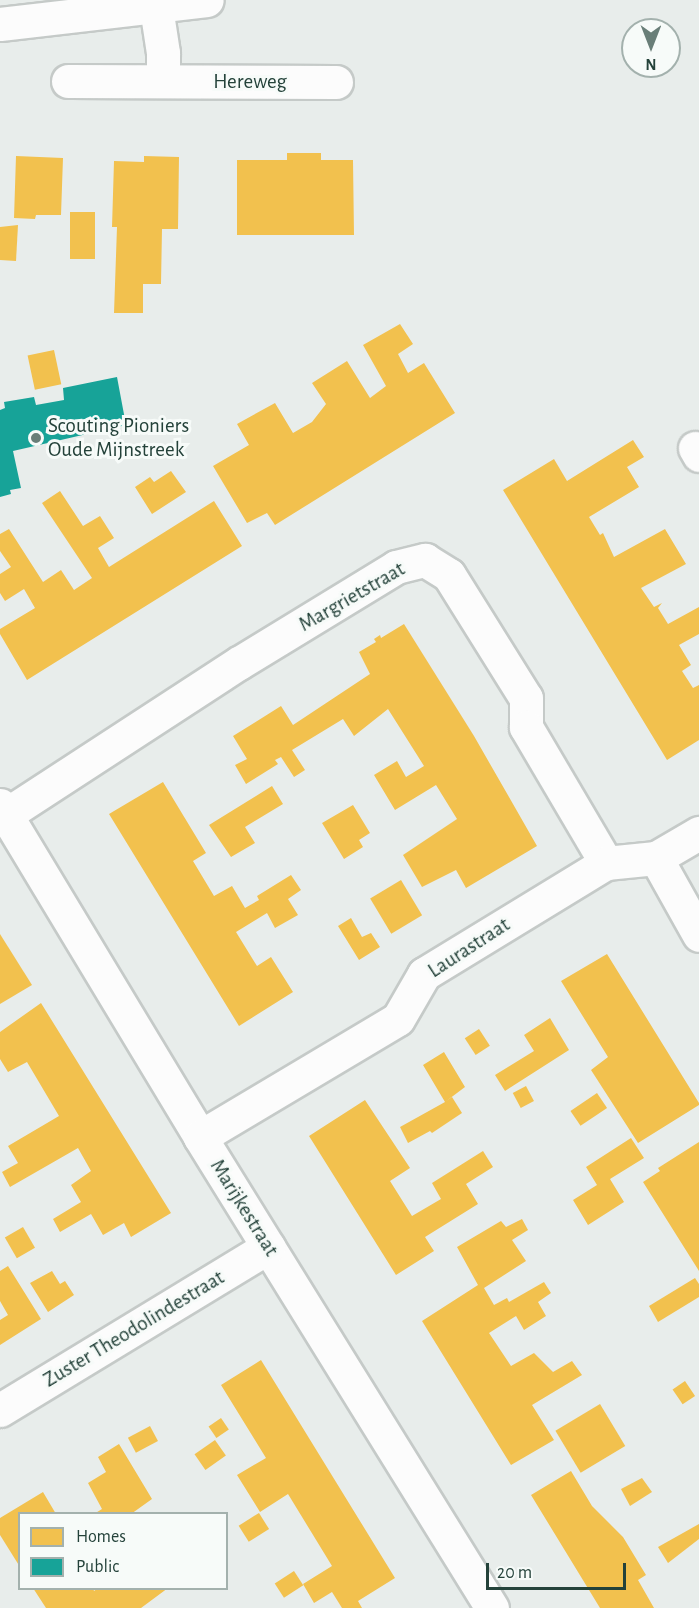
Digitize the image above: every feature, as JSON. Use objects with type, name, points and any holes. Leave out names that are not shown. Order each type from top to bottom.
[{"type":"street","points":[[0,24],[207,0]]},
{"type":"street","points":[[156,7],[163,52],[163,81]]},
{"type":"street","name":"Hereweg","points":[[68,81],[336,82]]},
{"type":"street","name":"Margrietstraat","points":[[3,810],[396,567],[425,560],[449,575],[526,698],[526,727],[606,863]]},
{"type":"street","name":"Marijkestraat","points":[[3,810],[200,1137],[492,1608]]},
{"type":"street","name":"Laurastraat","points":[[200,1137],[398,1019],[424,974],[606,863],[656,858],[699,833]]},
{"type":"street","points":[[656,858],[699,935]]},
{"type":"street","name":"Zuster Theodolindestraat","points":[[0,1410],[268,1247]]},
{"type":"building: Homes","points":[[287,153],[321,153],[321,160],[353,160],[354,235],[237,235],[237,160],[287,160]]},
{"type":"building: Homes","points":[[16,156],[63,158],[61,215],[36,215],[35,219],[14,218]]},
{"type":"building: Homes","points":[[144,156],[179,157],[178,229],[162,229],[161,284],[143,284],[143,313],[114,313],[117,227],[112,227],[114,161],[144,162]]},
{"type":"building: Homes","points":[[70,212],[95,212],[95,259],[70,259]]},
{"type":"building: Homes","points":[[18,225],[16,261],[0,260],[0,227]]},
{"type":"building: Homes","points":[[400,324],[413,344],[398,354],[408,373],[424,363],[455,413],[275,525],[267,513],[247,523],[213,466],[249,445],[237,424],[275,403],[293,433],[312,422],[326,404],[312,383],[347,361],[370,398],[386,386],[363,345]]},
{"type":"building: Homes","points":[[54,350],[61,384],[35,390],[28,356]]},
{"type":"building: Homes","points":[[633,440],[644,457],[627,467],[639,487],[589,517],[600,535],[603,533],[614,557],[665,529],[686,564],[641,588],[654,607],[662,603],[658,608],[668,624],[699,607],[699,634],[679,645],[691,665],[682,671],[693,688],[699,685],[699,740],[667,760],[503,490],[554,459],[567,481]]},
{"type":"building: Homes","points":[[171,471],[186,492],[152,514],[135,487],[150,477],[154,482]]},
{"type":"building: Homes","points":[[60,491],[83,526],[100,516],[114,538],[98,548],[109,567],[214,501],[242,546],[27,680],[0,634],[0,629],[35,608],[24,589],[5,601],[0,593],[0,574],[11,567],[0,551],[0,534],[9,529],[43,582],[61,570],[74,590],[92,578],[42,503]]},
{"type":"building: Homes","points":[[404,624],[474,736],[537,846],[466,888],[456,870],[422,887],[403,855],[457,819],[436,785],[395,810],[374,775],[397,761],[406,777],[424,766],[388,709],[354,736],[343,719],[292,750],[305,770],[294,777],[281,757],[275,760],[278,764],[246,784],[235,765],[247,759],[233,736],[281,706],[293,725],[370,674],[359,652],[376,642],[374,639],[380,635],[381,638]]},
{"type":"building: Homes","points":[[163,782],[206,853],[193,861],[214,896],[232,886],[245,908],[259,900],[257,896],[291,875],[301,890],[288,899],[298,915],[275,928],[267,913],[236,932],[257,966],[271,957],[293,992],[239,1026],[109,814]]},
{"type":"building: Homes","points":[[272,786],[283,804],[245,827],[255,843],[231,857],[209,825]]},
{"type":"building: Homes","points":[[353,805],[370,833],[359,840],[363,847],[344,859],[322,823]]},
{"type":"building: Homes","points":[[401,880],[422,915],[391,934],[370,899]]},
{"type":"building: Homes","points":[[351,918],[362,937],[371,933],[380,947],[359,960],[338,926]]},
{"type":"building: Homes","points":[[0,934],[32,985],[0,1004]]},
{"type":"building: Homes","points":[[607,954],[699,1103],[638,1143],[591,1070],[608,1057],[561,981]]},
{"type":"building: Homes","points":[[41,1003],[171,1213],[131,1237],[124,1223],[103,1235],[91,1214],[60,1232],[53,1219],[81,1202],[71,1185],[91,1171],[78,1148],[10,1187],[2,1172],[18,1163],[8,1146],[59,1116],[27,1062],[8,1072],[0,1059],[0,1032]]},
{"type":"building: Homes","points":[[550,1018],[569,1050],[505,1091],[495,1075],[534,1051],[524,1035]]},
{"type":"building: Homes","points":[[479,1029],[490,1046],[476,1055],[465,1038]]},
{"type":"building: Homes","points":[[444,1052],[465,1087],[445,1102],[423,1065]]},
{"type":"building: Homes","points":[[526,1086],[534,1101],[521,1108],[513,1093]]},
{"type":"building: Homes","points":[[597,1093],[607,1108],[581,1126],[570,1111]]},
{"type":"building: Homes","points":[[452,1097],[462,1113],[432,1133],[430,1131],[408,1143],[400,1127]]},
{"type":"building: Homes","points":[[365,1100],[410,1168],[390,1181],[412,1216],[441,1199],[432,1183],[483,1151],[493,1167],[466,1184],[478,1204],[425,1237],[434,1251],[396,1275],[309,1136]]},
{"type":"building: Homes","points":[[631,1138],[644,1158],[610,1179],[624,1202],[588,1225],[573,1200],[597,1185],[586,1167]]},
{"type":"building: Homes","points":[[699,1142],[699,1271],[643,1182],[660,1171],[658,1168]]},
{"type":"building: Homes","points":[[522,1219],[528,1230],[512,1240],[526,1261],[484,1288],[494,1305],[507,1298],[509,1302],[544,1282],[551,1293],[538,1302],[546,1316],[524,1330],[516,1316],[489,1333],[511,1366],[534,1353],[553,1372],[572,1361],[582,1375],[532,1405],[554,1440],[511,1465],[422,1321],[478,1285],[457,1247],[501,1221],[506,1227]]},
{"type":"building: Homes","points":[[23,1227],[35,1248],[17,1258],[5,1238]]},
{"type":"building: Homes","points":[[8,1266],[41,1319],[0,1345],[0,1320],[8,1315],[0,1301],[0,1271]]},
{"type":"building: Homes","points":[[52,1271],[60,1284],[65,1281],[74,1295],[48,1312],[30,1283]]},
{"type":"building: Homes","points":[[695,1278],[699,1284],[699,1297],[658,1322],[649,1306]]},
{"type":"building: Homes","points":[[261,1360],[395,1578],[358,1601],[362,1608],[342,1608],[332,1592],[314,1603],[303,1584],[332,1566],[288,1494],[260,1512],[237,1475],[266,1458],[221,1385]]},
{"type":"building: Homes","points":[[685,1381],[695,1396],[683,1404],[673,1389]]},
{"type":"building: Homes","points":[[600,1404],[625,1446],[581,1473],[555,1431]]},
{"type":"building: Homes","points":[[221,1418],[229,1430],[216,1438],[209,1426]]},
{"type":"building: Homes","points":[[150,1426],[158,1441],[136,1453],[128,1438]]},
{"type":"building: Homes","points":[[215,1440],[226,1456],[205,1470],[195,1454]]},
{"type":"building: Homes","points":[[119,1444],[152,1499],[134,1512],[97,1512],[102,1509],[88,1483],[106,1472],[98,1457]]},
{"type":"building: Homes","points":[[571,1471],[592,1506],[623,1537],[646,1575],[638,1580],[654,1608],[600,1608],[531,1495]]},
{"type":"building: Homes","points":[[642,1478],[652,1492],[630,1506],[621,1489]]},
{"type":"building: Homes","points":[[43,1492],[55,1512],[18,1512],[18,1564],[0,1535],[0,1518]]},
{"type":"building: Homes","points":[[259,1513],[269,1529],[249,1542],[239,1526]]},
{"type":"building: Homes","points":[[699,1524],[699,1539],[668,1563],[658,1547]]},
{"type":"building: Homes","points":[[294,1571],[303,1585],[284,1598],[275,1584]]},
{"type":"building: Homes","points":[[34,1590],[165,1590],[141,1608],[46,1608]]},
{"type":"building: Public","name":"Scouting Pioniers Oude Mijnstreek","points":[[117,377],[126,425],[13,451],[21,488],[10,490],[11,494],[0,497],[0,410],[5,408],[4,402],[34,397],[36,405],[64,400],[63,388]]},
{"type":"place","name":"Scouting Pioniers Oude Mijnstreek","points":[[36,438]]}]
